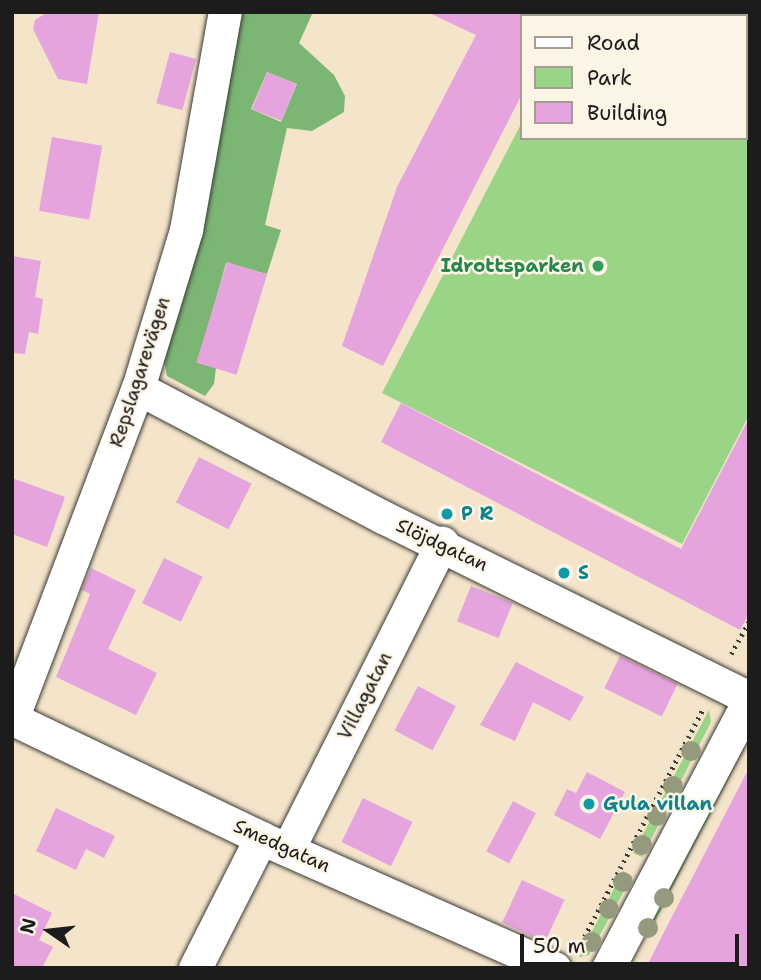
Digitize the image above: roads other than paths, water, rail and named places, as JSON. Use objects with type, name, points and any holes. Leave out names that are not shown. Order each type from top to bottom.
[{"type":"street","name":"Repslagarevägen","points":[[12,719],[138,388],[186,230],[225,12]]},
{"type":"street","name":"Slöjdgatan","points":[[138,388],[749,699]]},
{"type":"street","name":"Villagatan","points":[[195,968],[274,844],[442,543]]},
{"type":"street","points":[[608,968],[749,699]]},
{"type":"street","name":"Smedgatan","points":[[12,719],[274,844],[565,962]]},
{"type":"place","name":"Idrottsparken","points":[[598,266]]},
{"type":"place","name":"P R","points":[[447,514]]},
{"type":"place","name":"S","points":[[564,573]]},
{"type":"place","name":"Gula villan","points":[[589,804]]}]
